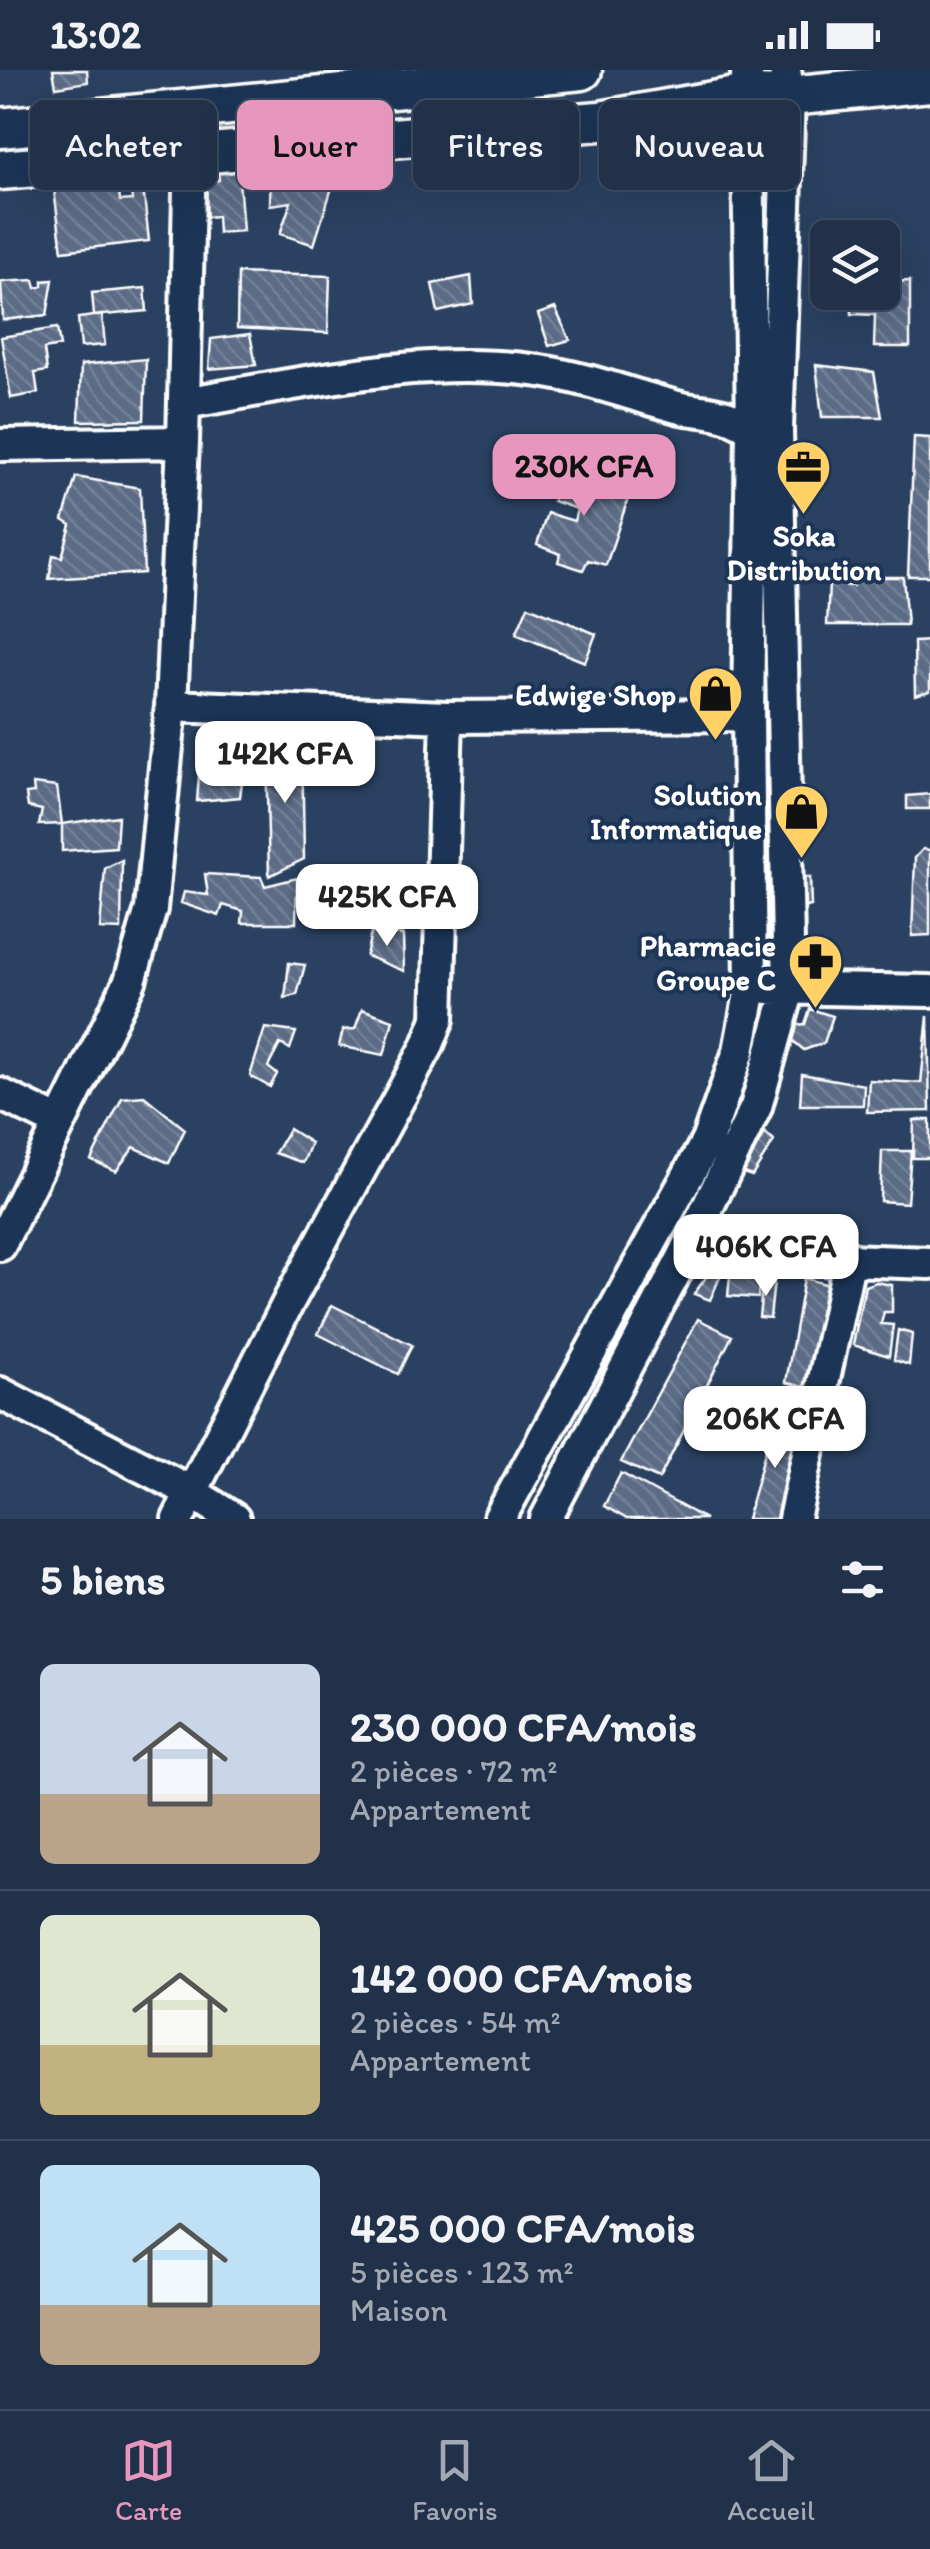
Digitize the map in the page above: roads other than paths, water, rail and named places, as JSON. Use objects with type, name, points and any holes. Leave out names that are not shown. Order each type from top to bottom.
[{"type":"main road","points":[[217,107],[582,70]]},
{"type":"main road","points":[[217,154],[600,121],[747,82],[930,82]]},
{"type":"main road","points":[[0,128],[30,125]]},
{"type":"main road","points":[[0,170],[30,168]]},
{"type":"street","points":[[546,1519],[756,1107],[788,989],[757,414],[747,82]]},
{"type":"street","points":[[499,1519],[707,1141],[738,1051],[752,988],[748,714],[757,414],[787,83]]},
{"type":"street","points":[[0,1245],[130,981],[151,910],[171,706],[190,190]]},
{"type":"street","points":[[184,403],[395,368],[490,366],[554,374],[683,408],[757,414]]},
{"type":"street","points":[[0,445],[183,442]]},
{"type":"street","points":[[171,706],[446,717],[748,714]]},
{"type":"street","points":[[185,1506],[290,1299],[427,1047],[438,1019],[446,717]]},
{"type":"street","points":[[752,988],[930,990]]},
{"type":"street","points":[[0,1094],[60,1123]]},
{"type":"street","points":[[684,1254],[930,1263]]},
{"type":"street","points":[[794,1519],[850,1258]]},
{"type":"street","points":[[0,1392],[185,1506],[234,1519]]},
{"type":"place","name":"Soka Distribution","points":[[804,516]]},
{"type":"place","name":"Edwige Shop","points":[[715,743]]},
{"type":"place","name":"Solution Informatique","points":[[801,860]]},
{"type":"place","name":"Pharmacie Groupe C","points":[[815,1011]]}]
